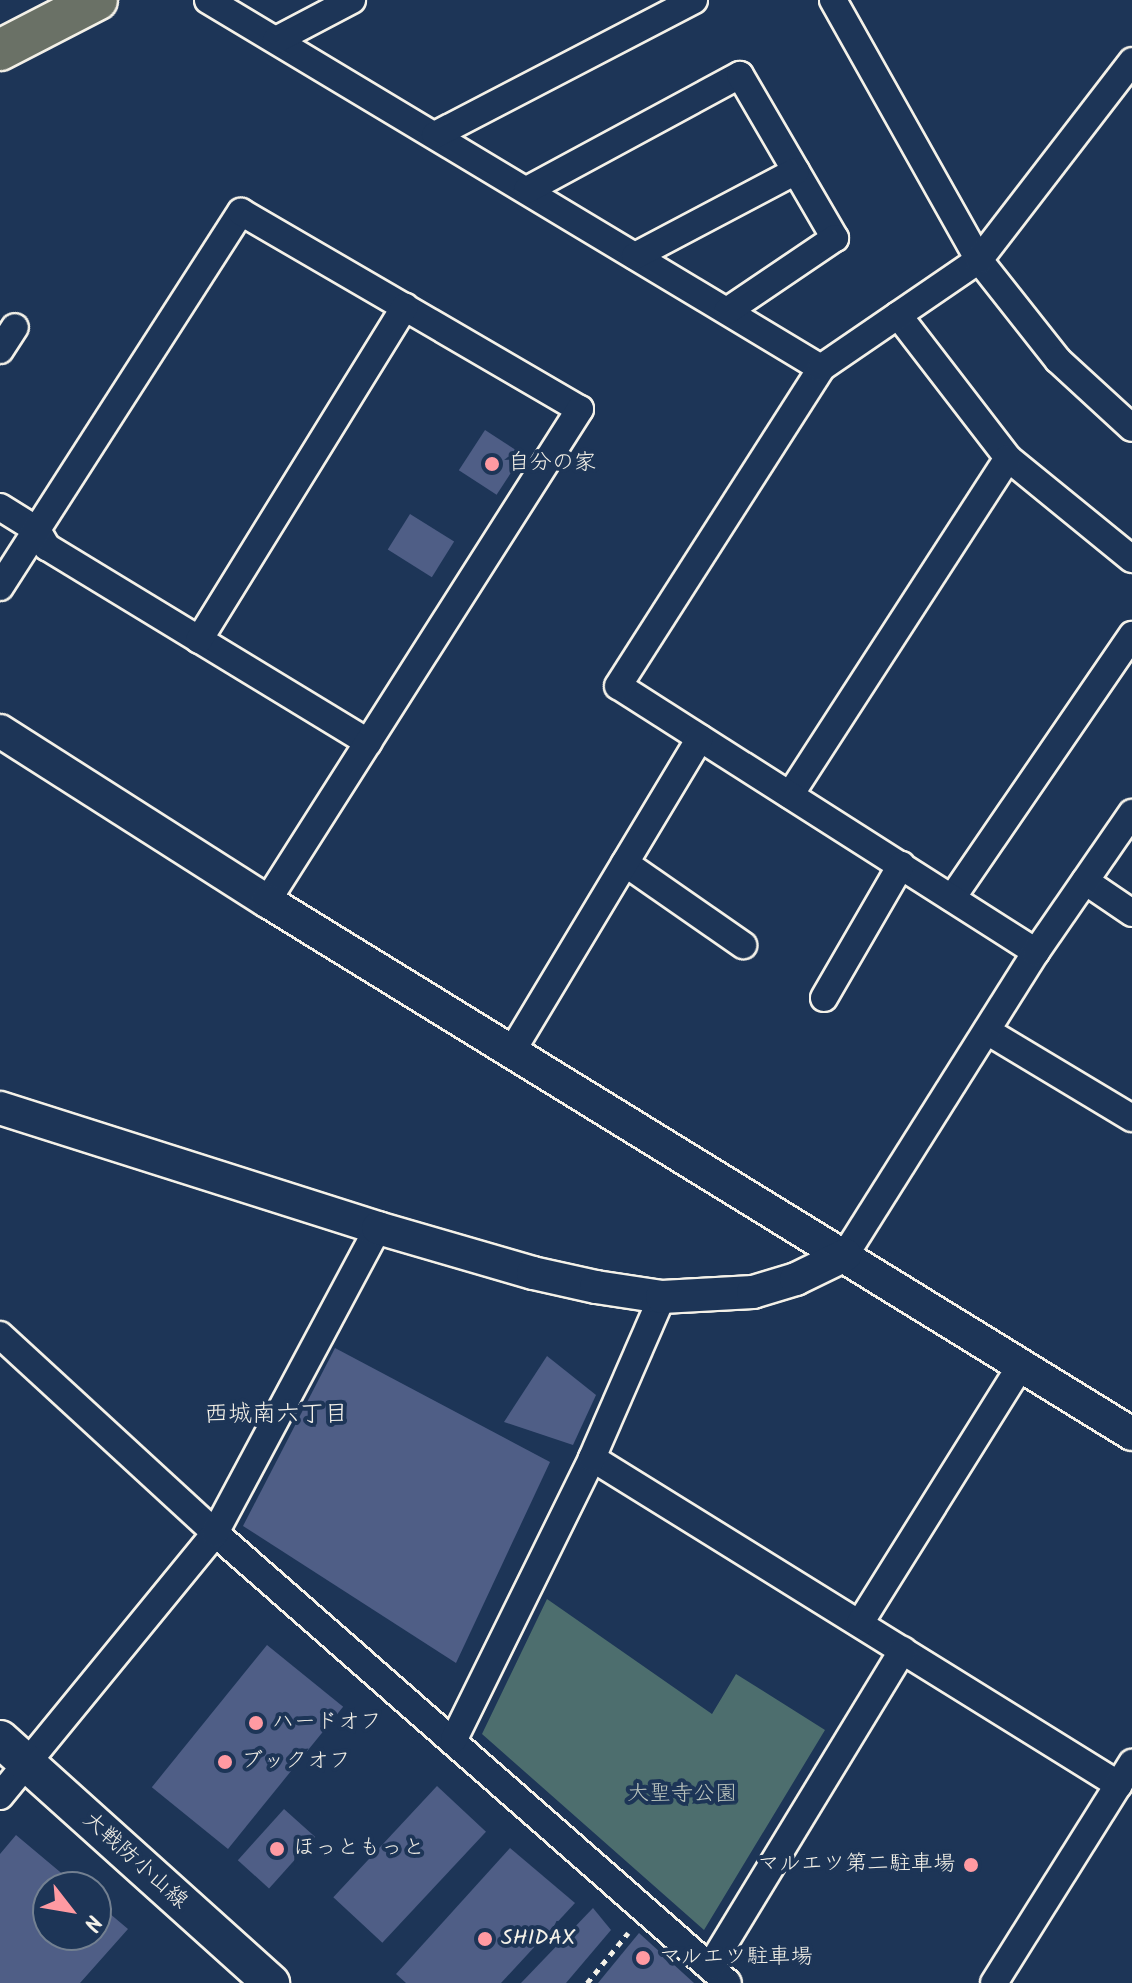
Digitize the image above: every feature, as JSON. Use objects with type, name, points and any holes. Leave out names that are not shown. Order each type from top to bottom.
[{"type":"main road","points":[[0,50],[97,0]]},
{"type":"main road","name":"大戦防小山線","points":[[0,1739],[271,1983]]},
{"type":"street","points":[[208,0],[821,368]]},
{"type":"street","points":[[276,40],[352,0]]},
{"type":"street","points":[[435,135],[653,9],[694,0]]},
{"type":"street","points":[[833,0],[979,260],[1058,360],[1132,428]]},
{"type":"street","points":[[1036,952],[618,686],[821,368],[979,260],[1132,61]]},
{"type":"street","points":[[527,190],[740,75],[835,238],[727,311]]},
{"type":"street","points":[[635,256],[796,171]]},
{"type":"street","points":[[0,587],[241,212],[580,409],[267,901]]},
{"type":"street","points":[[199,640],[405,307]]},
{"type":"street","points":[[898,315],[1008,458],[1132,559]]},
{"type":"street","points":[[0,350],[15,327]]},
{"type":"street","points":[[790,795],[1008,458]]},
{"type":"street","points":[[0,507],[37,530],[47,547],[368,742]]},
{"type":"street","points":[[952,898],[1132,635]]},
{"type":"street","points":[[0,731],[267,901],[1132,1434]]},
{"type":"street","points":[[512,1051],[700,738]]},
{"type":"street","points":[[0,1108],[378,1228],[533,1273],[662,1297],[753,1292],[796,1279],[845,1255],[1036,952],[1132,813]]},
{"type":"street","points":[[625,863],[743,945]]},
{"type":"street","points":[[824,998],[901,865]]},
{"type":"street","points":[[1085,881],[1132,913]]},
{"type":"street","points":[[987,1031],[1132,1118]]},
{"type":"street","points":[[0,1796],[215,1533],[378,1228]]},
{"type":"street","points":[[454,1739],[592,1458],[662,1297]]},
{"type":"street","points":[[0,1335],[215,1533],[454,1739],[719,1975],[903,1650]]},
{"type":"street","points":[[860,1623],[1021,1365]]},
{"type":"street","points":[[592,1458],[903,1650],[1126,1774],[994,1983]]},
{"type":"path","points":[[587,1983],[647,1911]]},
{"type":"green space","name":"大聖寺公園","points":[[547,1599],[712,1714],[736,1674],[825,1730],[704,1930],[482,1734]]},
{"type":"building","name":"自分の家","points":[[485,430],[523,455],[497,495],[459,470]]},
{"type":"building","points":[[410,514],[454,542],[432,577],[388,550]]},
{"type":"building","points":[[335,1348],[550,1462],[456,1663],[243,1526]]},
{"type":"building","points":[[547,1356],[596,1395],[573,1445],[504,1422]]},
{"type":"building","points":[[267,1645],[343,1707],[228,1849],[152,1787]]},
{"type":"building","points":[[437,1786],[486,1832],[382,1943],[333,1897]]},
{"type":"building","name":"ほっともっと","points":[[284,1809],[315,1837],[269,1888],[238,1860]]},
{"type":"building","points":[[16,1835],[59,1871],[32,1871],[32,1951],[108,1951],[80,1983],[0,1983],[0,1854]]},
{"type":"building","name":"SHIDAX","points":[[510,1848],[575,1903],[501,1983],[406,1983],[396,1974]]},
{"type":"building","points":[[593,1908],[611,1930],[566,1983],[521,1983]]},
{"type":"building","points":[[112,1916],[128,1929],[112,1947]]},
{"type":"building","name":"マルエツ駐車場","points":[[639,1933],[694,1983],[598,1983]]},
{"type":"place","name":"自分の家","points":[[492,464]]},
{"type":"place","name":"ハードオフ","points":[[256,1723]]},
{"type":"place","name":"ブックオフ","points":[[225,1762]]},
{"type":"place","name":"ほっともっと","points":[[277,1849]]},
{"type":"place","name":"マルエツ第二駐車場","points":[[971,1865]]},
{"type":"place","name":"SHIDAX","points":[[485,1939]]},
{"type":"place","name":"マルエツ駐車場","points":[[643,1958]]},
{"type":"district","name":"西城南六丁目","points":[[276,1415]]}]
